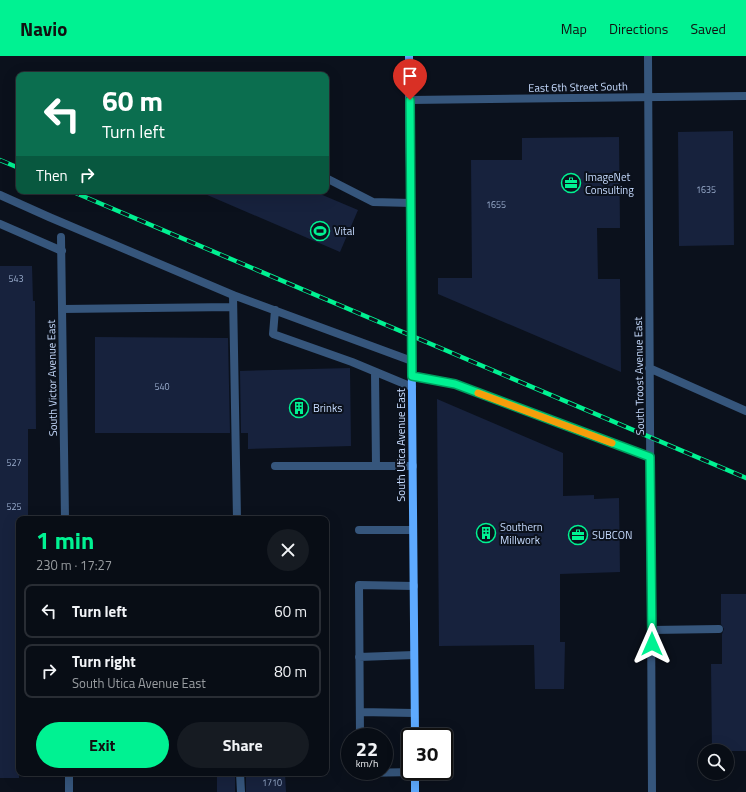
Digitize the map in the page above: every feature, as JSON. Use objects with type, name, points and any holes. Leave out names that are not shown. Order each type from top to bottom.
[{"type":"main road","name":"South Utica Avenue East","points":[[409,56],[415,728]]},
{"type":"main road","points":[[415,780],[415,792]]},
{"type":"street","name":"South Troost Avenue East","points":[[648,56],[652,792]]},
{"type":"street","name":"East 6th Street South","points":[[410,100],[746,96]]},
{"type":"street","points":[[329,180],[373,202],[411,203]]},
{"type":"street","points":[[0,195],[233,295],[412,361]]},
{"type":"street","points":[[0,224],[62,251]]},
{"type":"street","name":"South Victor Avenue East","points":[[61,237],[65,516]]},
{"type":"street","points":[[233,295],[237,516]]},
{"type":"street","points":[[62,308],[233,307]]},
{"type":"street","points":[[275,310],[273,334],[412,387]]},
{"type":"street","points":[[649,368],[746,411]]},
{"type":"street","points":[[375,372],[376,466]]},
{"type":"street","points":[[412,376],[455,384],[650,457]]},
{"type":"street","points":[[276,466],[413,466]]},
{"type":"street","points":[[359,530],[413,530]]},
{"type":"street","points":[[360,728],[358,585],[414,586]]},
{"type":"street","points":[[652,630],[719,629]]},
{"type":"street","points":[[359,657],[414,655]]},
{"type":"street","points":[[360,712],[414,713]]},
{"type":"street","points":[[69,776],[69,792]]},
{"type":"street","points":[[240,776],[241,792]]},
{"type":"building","points":[[733,131],[734,245],[679,246],[678,132]]},
{"type":"building","points":[[619,137],[620,228],[597,228],[598,279],[620,279],[621,372],[438,294],[438,278],[472,278],[471,160],[522,160],[522,138]]},
{"type":"building","name":"Vital","points":[[205,194],[320,194],[358,210],[340,252]]},
{"type":"building","points":[[0,266],[32,266],[33,301],[35,301],[36,429],[28,429],[28,516],[16,516],[16,776],[19,776],[19,778],[0,778]]},
{"type":"building","points":[[95,337],[228,338],[230,433],[95,433]]},
{"type":"building","name":"Brinks","points":[[350,368],[351,446],[248,449],[248,433],[241,433],[240,371]]},
{"type":"building","name":"Southern Millwork","points":[[437,399],[563,453],[563,496],[594,495],[594,499],[619,498],[620,572],[560,574],[560,642],[565,642],[564,689],[535,689],[534,645],[439,646]]},
{"type":"building","points":[[721,594],[746,594],[746,751],[734,751],[734,744],[712,744],[711,664],[722,664],[722,634],[724,629],[721,624]]},
{"type":"building","points":[[217,776],[235,776],[235,792],[217,792]]},
{"type":"building","points":[[246,776],[285,776],[286,792],[246,792]]},
{"type":"railway","points":[[0,160],[16,167]]},
{"type":"railway","points":[[78,194],[746,478]]},
{"type":"slow traffic","points":[[478,393],[612,443]]},
{"type":"place","name":"ImageNet Consulting","points":[[571,183]]},
{"type":"place","name":"Vital","points":[[320,231]]},
{"type":"place","name":"Brinks","points":[[299,408]]},
{"type":"place","name":"Southern Millwork","points":[[486,533]]},
{"type":"place","name":"SUBCON","points":[[578,535]]},
{"type":"route","points":[[410,100],[412,376],[455,384],[650,457],[652,644]]}]
